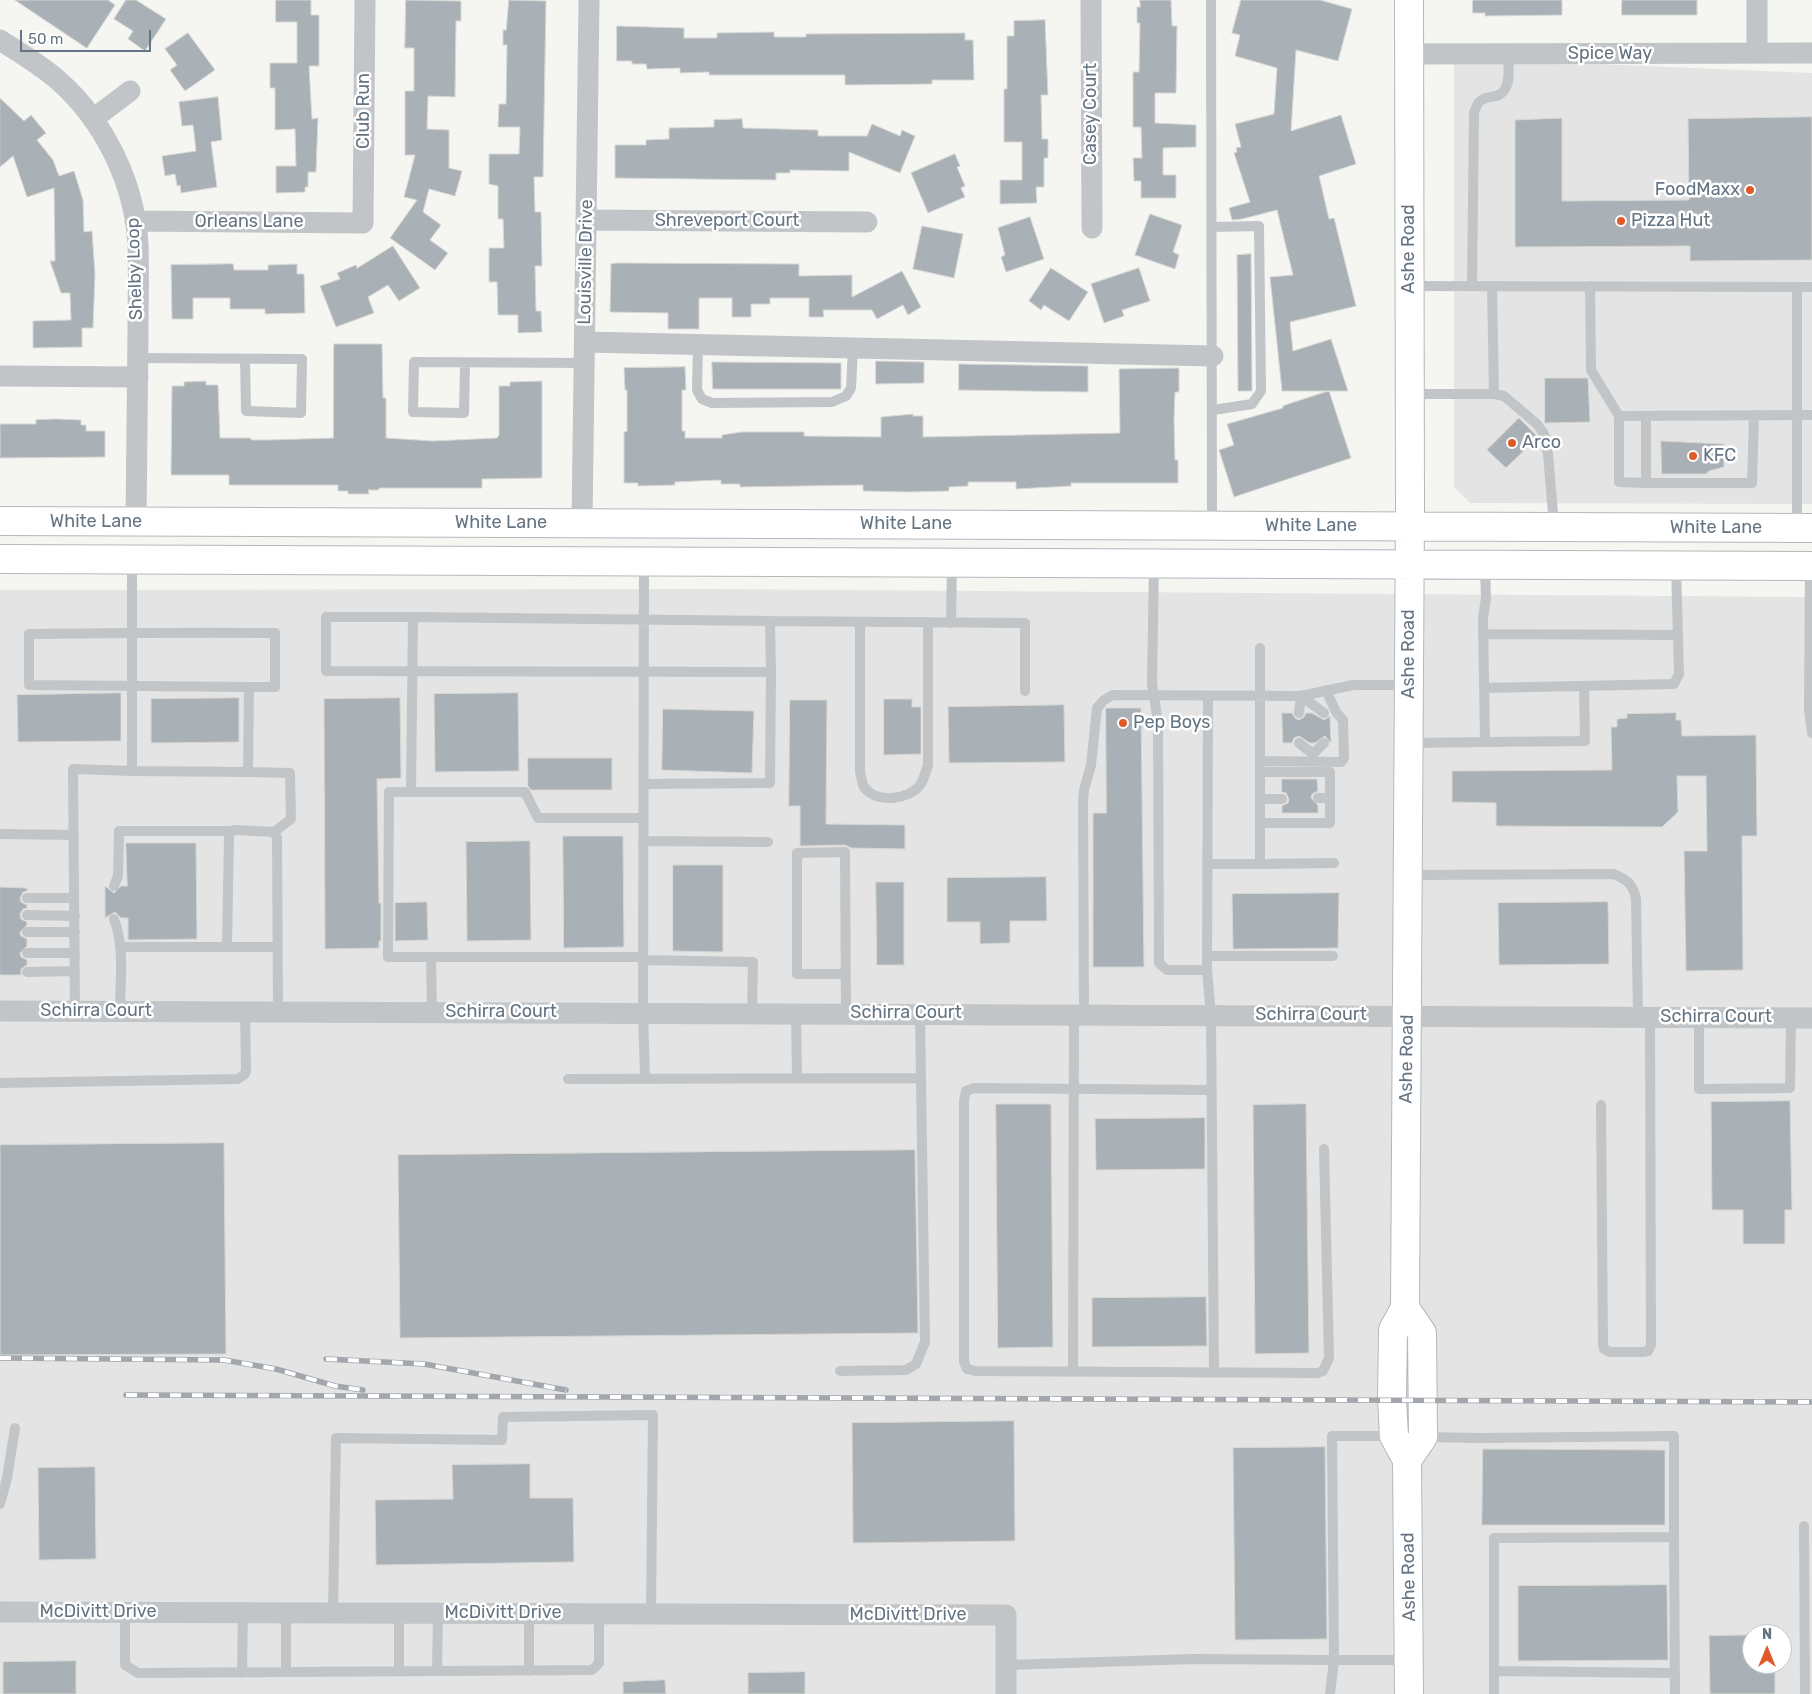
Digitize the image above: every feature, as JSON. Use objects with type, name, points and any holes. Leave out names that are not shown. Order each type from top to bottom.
[{"type":"main road","name":"Ashe Road","points":[[1409,0],[1410,526],[1408,563],[1408,1015],[1405,1308],[1393,1330],[1392,1398],[1408,1441],[1410,1694]]},
{"type":"main road","name":"White Lane","points":[[0,521],[1804,528]]},
{"type":"main road","points":[[0,558],[106,544],[120,538],[136,522]]},
{"type":"main road","points":[[135,560],[162,544],[271,522]]},
{"type":"main road","points":[[432,560],[558,546],[572,541],[582,523]]},
{"type":"main road","points":[[650,561],[664,550],[775,524]]},
{"type":"main road","points":[[858,562],[862,552],[873,545],[1008,524]]},
{"type":"main road","points":[[1676,565],[1778,550],[1804,528]]},
{"type":"main road","name":"White Lane","points":[[0,558],[1812,566]]},
{"type":"street","name":"Club Run","points":[[363,223],[365,0]]},
{"type":"street","name":"Louisville Drive","points":[[582,523],[586,342],[589,0]]},
{"type":"street","name":"Casey Court","points":[[1091,0],[1092,228]]},
{"type":"street","points":[[1757,0],[1757,53]]},
{"type":"street","name":"Shelby Loop","points":[[0,40],[33,60],[59,81],[93,119],[116,157],[129,192],[138,244],[136,522]]},
{"type":"street","name":"Spice Way","points":[[1409,54],[1812,53]]},
{"type":"street","points":[[93,119],[130,91]]},
{"type":"street","name":"Shreveport Court","points":[[587,220],[867,222]]},
{"type":"street","name":"Orleans Lane","points":[[135,221],[363,223]]},
{"type":"street","points":[[586,342],[1213,356]]},
{"type":"street","points":[[0,376],[138,368]]},
{"type":"street","name":"Schirra Court","points":[[0,1011],[1802,1018]]},
{"type":"street","name":"McDivitt Drive","points":[[0,1612],[1006,1615],[1006,1665]]},
{"type":"street","points":[[1006,1665],[1006,1694]]},
{"type":"lane","points":[[1211,0],[1212,526]]},
{"type":"lane","points":[[1472,286],[1474,113],[1477,103],[1482,98],[1500,95],[1506,88],[1508,54]]},
{"type":"lane","points":[[1212,227],[1259,226],[1261,391],[1252,404],[1213,410]]},
{"type":"lane","points":[[1409,286],[1812,287]]},
{"type":"lane","points":[[1492,286],[1494,394]]},
{"type":"lane","points":[[1590,286],[1591,370],[1619,416],[1619,482],[1752,483],[1754,415]]},
{"type":"lane","points":[[1797,287],[1797,415],[1804,528]]},
{"type":"lane","points":[[698,344],[697,390],[702,399],[712,403],[832,402],[846,396],[850,388],[853,348]]},
{"type":"lane","points":[[138,368],[245,359],[302,359],[301,413],[246,411],[245,359]]},
{"type":"lane","points":[[465,363],[464,413],[413,412],[414,362],[585,363]]},
{"type":"lane","points":[[1410,394],[1494,394],[1504,396],[1536,424],[1544,434],[1548,454],[1554,527]]},
{"type":"lane","points":[[1619,416],[1812,415]]},
{"type":"lane","points":[[1646,416],[1646,482]]},
{"type":"lane","points":[[132,771],[132,633],[135,560]]},
{"type":"lane","points":[[646,1079],[643,1013],[644,620],[650,561]]},
{"type":"lane","points":[[951,623],[952,562]]},
{"type":"lane","points":[[1154,562],[1152,684],[1158,722],[1159,963],[1167,970],[1207,970]]},
{"type":"lane","points":[[1485,564],[1485,742]]},
{"type":"lane","points":[[1484,688],[1674,684],[1679,674],[1676,565]]},
{"type":"lane","points":[[1812,566],[1808,708],[1812,733]]},
{"type":"lane","points":[[771,672],[326,671],[326,617],[1025,623],[1024,691]]},
{"type":"lane","points":[[411,792],[413,617]]},
{"type":"lane","points":[[643,784],[770,783],[770,621]]},
{"type":"lane","points":[[860,622],[860,772],[864,786],[871,793],[887,798],[912,792],[921,784],[928,766],[928,622]]},
{"type":"lane","points":[[274,633],[275,687],[132,686],[29,685],[29,634],[274,633]]},
{"type":"lane","points":[[1484,634],[1678,635]]},
{"type":"lane","points":[[1260,648],[1260,864]]},
{"type":"lane","points":[[1073,1371],[1073,1088],[1079,1014],[1083,804],[1084,790],[1092,764],[1097,708],[1104,700],[1113,695],[1301,696],[1353,685],[1408,685]]},
{"type":"lane","points":[[1409,743],[1585,742],[1584,686]]},
{"type":"lane","points":[[248,772],[249,687]]},
{"type":"lane","points":[[1261,766],[1313,758],[1341,762],[1344,758],[1343,720],[1336,712],[1326,690]]},
{"type":"lane","points":[[1301,696],[1319,713]]},
{"type":"lane","points":[[1299,713],[1301,696]]},
{"type":"lane","points":[[1208,697],[1207,970],[1210,1015],[1214,1372]]},
{"type":"lane","points":[[1299,743],[1313,758]]},
{"type":"lane","points":[[1313,758],[1318,743]]},
{"type":"lane","points":[[1260,823],[1330,823],[1330,772],[1261,766]]},
{"type":"lane","points":[[75,1011],[73,769],[290,773],[290,819],[274,832]]},
{"type":"lane","points":[[643,818],[538,818],[524,792],[389,792],[388,957],[643,959],[752,962],[752,1013]]},
{"type":"lane","points":[[1318,798],[1330,798]]},
{"type":"lane","points":[[1260,799],[1282,799]]},
{"type":"lane","points":[[119,886],[119,831],[267,830],[274,832],[277,838],[278,1012]]},
{"type":"lane","points":[[227,946],[229,836],[231,831]]},
{"type":"lane","points":[[0,834],[74,834]]},
{"type":"lane","points":[[643,841],[768,842]]},
{"type":"lane","points":[[846,974],[797,974],[797,853],[845,852],[846,974],[846,1013]]},
{"type":"lane","points":[[1207,864],[1334,863]]},
{"type":"lane","points":[[1408,875],[1612,874],[1624,878],[1633,886],[1636,899],[1644,1017],[1650,1345],[1648,1351],[1644,1352],[1610,1352],[1604,1349],[1603,1345],[1601,1104]]},
{"type":"lane","points":[[27,898],[74,898]]},
{"type":"lane","points":[[27,915],[75,916]]},
{"type":"lane","points":[[118,918],[120,1012]]},
{"type":"lane","points":[[27,932],[75,932]]},
{"type":"lane","points":[[120,947],[278,947]]},
{"type":"lane","points":[[27,953],[75,953]]},
{"type":"lane","points":[[1207,956],[1333,956]]},
{"type":"lane","points":[[431,957],[432,1012]]},
{"type":"lane","points":[[27,972],[75,971]]},
{"type":"lane","points":[[0,1083],[238,1079],[245,1074],[246,1070],[245,1012]]},
{"type":"lane","points":[[796,1013],[797,1078]]},
{"type":"lane","points":[[840,1370],[906,1370],[916,1364],[922,1351],[925,1328],[920,1014]]},
{"type":"lane","points":[[1699,1017],[1699,1089],[1790,1088],[1802,1018]]},
{"type":"lane","points":[[568,1079],[921,1078]]},
{"type":"lane","points":[[1210,1090],[974,1088],[966,1091],[964,1100],[964,1366],[970,1371],[1317,1373],[1323,1371],[1327,1366],[1329,1358],[1324,1149]]},
{"type":"lane","points":[[333,1613],[336,1438],[502,1440],[502,1417],[653,1415],[651,1614]]},
{"type":"lane","points":[[0,1504],[7,1478],[15,1428]]},
{"type":"lane","points":[[1330,1694],[1334,1660],[1332,1436],[1408,1441],[1480,1438],[1674,1436],[1675,1694]]},
{"type":"lane","points":[[1804,1526],[1805,1694]]},
{"type":"lane","points":[[1494,1694],[1494,1538],[1674,1537]]},
{"type":"lane","points":[[125,1612],[125,1665],[138,1673],[592,1670],[599,1663],[599,1614]]},
{"type":"lane","points":[[242,1673],[244,1612]]},
{"type":"lane","points":[[286,1613],[286,1672]]},
{"type":"lane","points":[[399,1613],[399,1672]]},
{"type":"lane","points":[[437,1672],[438,1613]]},
{"type":"lane","points":[[529,1613],[529,1671]]},
{"type":"lane","points":[[1006,1665],[1194,1659],[1410,1660]]},
{"type":"lane","points":[[1494,1671],[1675,1673]]},
{"type":"shaded area","points":[[1454,58],[1812,73],[1812,504],[1470,503],[1454,487]]},
{"type":"shaded area","points":[[704,589],[1812,597],[1812,1694],[0,1694],[0,590]]},
{"type":"building","points":[[15,0],[108,0],[115,5],[87,48]]},
{"type":"building","points":[[126,0],[136,0],[166,19],[145,51],[128,39],[133,31],[114,19]]},
{"type":"building","points":[[276,0],[311,0],[311,15],[319,15],[319,66],[309,66],[312,119],[318,118],[316,172],[308,172],[308,187],[305,187],[305,192],[276,193],[276,166],[296,166],[295,129],[275,130],[275,88],[270,88],[270,63],[297,63],[297,22],[276,22]]},
{"type":"building","points":[[406,0],[461,1],[461,21],[456,21],[455,97],[428,96],[427,129],[449,130],[449,168],[462,171],[455,196],[429,189],[423,212],[441,225],[430,240],[448,253],[435,270],[390,238],[417,200],[404,197],[415,155],[405,155],[405,91],[414,91],[414,48],[405,48]]},
{"type":"building","points":[[509,0],[546,1],[543,177],[534,177],[535,212],[541,212],[542,266],[535,266],[536,311],[541,311],[542,332],[518,333],[518,315],[498,315],[497,282],[489,282],[489,248],[504,248],[503,219],[498,219],[498,186],[489,184],[489,154],[519,154],[520,127],[498,127],[499,104],[506,104],[507,45],[503,45],[503,30],[506,30]]},
{"type":"building","points":[[1140,0],[1171,0],[1172,26],[1177,26],[1176,93],[1155,93],[1155,123],[1196,125],[1196,147],[1163,148],[1163,175],[1176,175],[1176,198],[1141,198],[1141,181],[1134,181],[1133,158],[1142,158],[1141,127],[1133,127],[1133,72],[1139,72],[1140,23],[1137,23],[1137,7],[1140,7]]},
{"type":"building","points":[[1241,0],[1320,0],[1352,9],[1338,61],[1296,50],[1291,131],[1341,115],[1356,164],[1319,176],[1329,219],[1334,218],[1356,306],[1290,322],[1293,351],[1331,339],[1348,391],[1282,391],[1270,277],[1293,275],[1277,210],[1232,220],[1229,208],[1250,202],[1234,153],[1237,152],[1236,148],[1241,147],[1235,124],[1274,114],[1277,68],[1235,56],[1240,35],[1232,33]]},
{"type":"building","points":[[1473,0],[1562,0],[1562,15],[1485,16],[1485,13],[1473,13]]},
{"type":"building","points":[[1622,0],[1697,0],[1697,15],[1622,15]]},
{"type":"building","points":[[1045,20],[1048,95],[1041,95],[1042,139],[1048,139],[1048,158],[1044,158],[1044,187],[1036,187],[1037,203],[1000,204],[1000,180],[1022,180],[1022,142],[1004,142],[1007,36],[1014,36],[1014,21]]},
{"type":"building","points":[[617,26],[684,28],[684,38],[717,38],[717,33],[774,32],[774,37],[806,37],[806,34],[965,33],[965,40],[973,40],[974,80],[932,80],[932,84],[845,85],[845,75],[709,75],[709,72],[680,73],[680,68],[647,69],[646,64],[632,64],[632,61],[617,61]]},
{"type":"building","points":[[188,33],[215,70],[185,91],[170,70],[177,65],[165,49]]},
{"type":"building","points":[[218,97],[222,140],[211,142],[217,187],[181,193],[180,185],[177,186],[175,174],[165,176],[162,156],[196,151],[193,125],[182,126],[179,102]]},
{"type":"building","points":[[0,98],[24,121],[31,115],[46,133],[37,140],[53,160],[59,176],[74,171],[83,200],[84,232],[92,231],[95,274],[93,328],[82,328],[82,347],[33,348],[33,321],[71,320],[70,293],[61,293],[50,261],[55,261],[54,188],[27,197],[13,156],[0,167]]},
{"type":"building","points":[[1812,117],[1812,260],[1690,261],[1690,246],[1515,247],[1515,120],[1562,118],[1562,201],[1689,200],[1688,119]]},
{"type":"building","points":[[742,119],[743,128],[818,130],[818,136],[867,136],[872,124],[900,136],[902,130],[915,136],[900,173],[849,152],[849,171],[790,170],[790,173],[776,173],[776,180],[615,178],[615,145],[646,145],[646,140],[669,139],[669,128],[714,127],[714,120]]},
{"type":"building","points":[[955,154],[960,166],[957,167],[965,186],[961,188],[965,197],[928,213],[911,173]]},
{"type":"building","points":[[1150,214],[1182,225],[1173,252],[1179,255],[1175,269],[1135,255]]},
{"type":"building","points":[[1030,217],[1044,259],[1006,272],[1001,257],[1005,255],[998,228]]},
{"type":"building","points":[[922,226],[963,234],[954,278],[913,269]]},
{"type":"building","points":[[393,246],[420,288],[399,301],[388,285],[368,297],[374,313],[336,327],[320,286],[340,279],[337,273],[356,265],[357,268]]},
{"type":"building","points":[[1251,254],[1252,391],[1238,391],[1237,255]]},
{"type":"building","points":[[233,264],[234,270],[268,270],[268,265],[297,264],[297,274],[304,274],[305,313],[265,314],[265,309],[230,309],[230,298],[193,298],[193,319],[172,319],[171,265]]},
{"type":"building","points":[[611,264],[799,264],[799,276],[852,275],[852,297],[902,271],[921,307],[908,315],[903,305],[877,319],[872,310],[823,310],[824,317],[809,317],[809,298],[770,298],[770,304],[751,304],[751,317],[732,317],[732,298],[699,298],[699,329],[668,329],[668,313],[610,312]]},
{"type":"building","points":[[1051,268],[1088,292],[1069,321],[1044,305],[1041,310],[1029,301]]},
{"type":"building","points":[[1139,268],[1150,301],[1122,310],[1124,316],[1104,323],[1091,284]]},
{"type":"building","points":[[334,344],[382,344],[383,398],[386,398],[386,438],[433,441],[497,438],[499,435],[499,386],[510,386],[510,382],[542,381],[542,478],[482,479],[482,488],[379,488],[379,490],[368,490],[369,494],[348,494],[348,491],[338,491],[338,485],[229,485],[229,475],[171,475],[172,386],[184,386],[184,382],[206,381],[206,385],[218,385],[220,438],[269,440],[333,438]]},
{"type":"building","points":[[876,361],[924,362],[924,383],[876,384]]},
{"type":"building","points":[[712,362],[841,363],[841,389],[713,389]]},
{"type":"building","points":[[959,364],[1088,366],[1088,392],[959,390]]},
{"type":"building","points":[[685,367],[686,390],[682,390],[682,431],[685,431],[685,438],[722,438],[722,435],[741,432],[804,432],[804,436],[881,437],[881,417],[913,414],[913,416],[923,416],[923,437],[1120,433],[1119,369],[1179,368],[1179,392],[1175,392],[1174,420],[1175,460],[1178,460],[1178,483],[1071,483],[1071,486],[1016,489],[1016,482],[968,482],[968,486],[949,487],[949,491],[907,492],[863,491],[863,485],[740,487],[740,484],[721,484],[721,480],[675,482],[675,485],[638,486],[638,483],[624,483],[624,432],[627,431],[627,390],[625,390],[624,368]]},
{"type":"building","points":[[1545,378],[1588,378],[1590,422],[1545,423]]},
{"type":"building","points":[[1329,391],[1351,458],[1234,497],[1219,450],[1234,445],[1227,424],[1283,408],[1283,406]]},
{"type":"building","name":"Arco","points":[[1519,418],[1538,437],[1506,468],[1487,450]]},
{"type":"building","points":[[36,420],[81,420],[81,425],[86,425],[86,431],[105,431],[105,457],[0,458],[0,424],[36,424]]},
{"type":"building","name":"KFC","points":[[1661,441],[1724,444],[1724,467],[1709,471],[1706,474],[1662,474]]},
{"type":"building","points":[[121,693],[121,741],[18,742],[17,695]]},
{"type":"building","points":[[518,693],[519,771],[435,772],[434,694]]},
{"type":"building","points":[[239,698],[239,742],[151,743],[151,699]]},
{"type":"building","points":[[400,698],[401,778],[377,779],[379,903],[381,903],[381,941],[379,941],[379,948],[325,949],[324,699]]},
{"type":"building","points":[[884,699],[912,699],[912,707],[921,707],[921,754],[884,755]]},
{"type":"building","points":[[790,700],[827,700],[826,824],[905,825],[905,849],[851,848],[845,845],[800,846],[800,806],[789,806]]},
{"type":"building","points":[[1064,705],[1065,762],[949,763],[948,707]]},
{"type":"building","points":[[1106,708],[1141,708],[1144,967],[1093,967],[1093,813],[1106,813]]},
{"type":"building","points":[[663,709],[754,711],[752,773],[662,770]]},
{"type":"building","points":[[1282,713],[1292,713],[1299,720],[1306,713],[1312,713],[1324,720],[1330,716],[1331,743],[1325,736],[1315,743],[1310,743],[1299,736],[1294,738],[1292,743],[1283,743]]},
{"type":"building","points":[[1676,713],[1676,720],[1681,720],[1682,736],[1756,735],[1757,836],[1742,836],[1743,970],[1686,971],[1684,851],[1707,851],[1706,776],[1677,776],[1678,812],[1662,827],[1496,826],[1496,803],[1452,802],[1452,771],[1612,770],[1611,727],[1617,727],[1617,719],[1627,718],[1627,714]]},
{"type":"building","points":[[528,758],[612,758],[612,790],[531,790],[528,786]]},
{"type":"building","points":[[1282,779],[1317,779],[1318,791],[1312,794],[1311,798],[1318,805],[1318,813],[1282,813],[1282,806],[1288,803],[1289,799],[1286,793],[1282,792]]},
{"type":"building","points":[[563,836],[623,836],[624,947],[564,948]]},
{"type":"building","points":[[530,841],[531,940],[467,941],[466,842]]},
{"type":"building","points":[[126,843],[196,843],[197,939],[128,940],[128,918],[121,918],[115,912],[105,918],[105,886],[114,893],[121,886],[127,886]]},
{"type":"building","points":[[673,865],[723,865],[723,952],[673,951]]},
{"type":"building","points":[[1046,877],[1047,921],[1010,921],[1010,943],[980,944],[980,922],[947,922],[947,878]]},
{"type":"building","points":[[876,882],[904,882],[904,965],[877,965]]},
{"type":"building","points":[[0,887],[27,888],[27,891],[23,892],[20,898],[21,902],[27,905],[27,908],[23,909],[20,914],[21,919],[27,922],[27,925],[20,932],[21,936],[27,939],[27,946],[20,953],[21,957],[27,960],[27,965],[21,969],[21,975],[0,975]]},
{"type":"building","points":[[1339,893],[1338,948],[1233,949],[1232,894]]},
{"type":"building","points":[[427,902],[428,940],[395,941],[395,903]]},
{"type":"building","points":[[1608,902],[1609,964],[1499,965],[1498,903]]},
{"type":"building","points":[[1790,1101],[1792,1210],[1785,1210],[1785,1244],[1743,1244],[1743,1210],[1712,1210],[1711,1102]]},
{"type":"building","points":[[996,1104],[1051,1104],[1053,1347],[998,1348]]},
{"type":"building","points":[[1306,1104],[1309,1353],[1255,1354],[1253,1105]]},
{"type":"building","points":[[1205,1118],[1205,1169],[1096,1170],[1095,1119]]},
{"type":"building","points":[[224,1143],[226,1354],[0,1355],[0,1145]]},
{"type":"building","points":[[915,1150],[918,1333],[400,1338],[398,1155]]},
{"type":"building","points":[[1206,1297],[1207,1346],[1092,1347],[1092,1298]]},
{"type":"building","points":[[1014,1421],[1015,1541],[853,1543],[852,1423]]},
{"type":"building","points":[[1325,1447],[1327,1639],[1235,1640],[1233,1448]]},
{"type":"building","points":[[1483,1449],[1665,1450],[1665,1525],[1482,1525]]},
{"type":"building","points":[[530,1464],[530,1498],[573,1498],[574,1562],[376,1565],[375,1500],[453,1499],[452,1465]]},
{"type":"building","points":[[95,1467],[96,1559],[39,1560],[38,1468]]},
{"type":"building","points":[[1667,1585],[1668,1660],[1518,1661],[1518,1586]]},
{"type":"building","points":[[1742,1635],[1742,1674],[1775,1674],[1775,1694],[1710,1694],[1709,1636]]},
{"type":"building","points":[[76,1661],[76,1694],[3,1694],[3,1662]]},
{"type":"building","points":[[805,1672],[805,1694],[748,1694],[748,1673]]},
{"type":"building","points":[[665,1680],[666,1694],[623,1694],[623,1682]]},
{"type":"railway","points":[[0,1358],[224,1360],[276,1369],[335,1386],[363,1390]]},
{"type":"railway","points":[[326,1359],[424,1364],[566,1390]]},
{"type":"railway","points":[[126,1395],[1812,1402]]},
{"type":"place","name":"FoodMaxx","points":[[1750,190]]},
{"type":"place","name":"Pizza Hut","points":[[1621,221]]},
{"type":"place","name":"Arco","points":[[1512,443]]},
{"type":"place","name":"KFC","points":[[1693,456]]},
{"type":"place","name":"Pep Boys","points":[[1123,723]]}]
